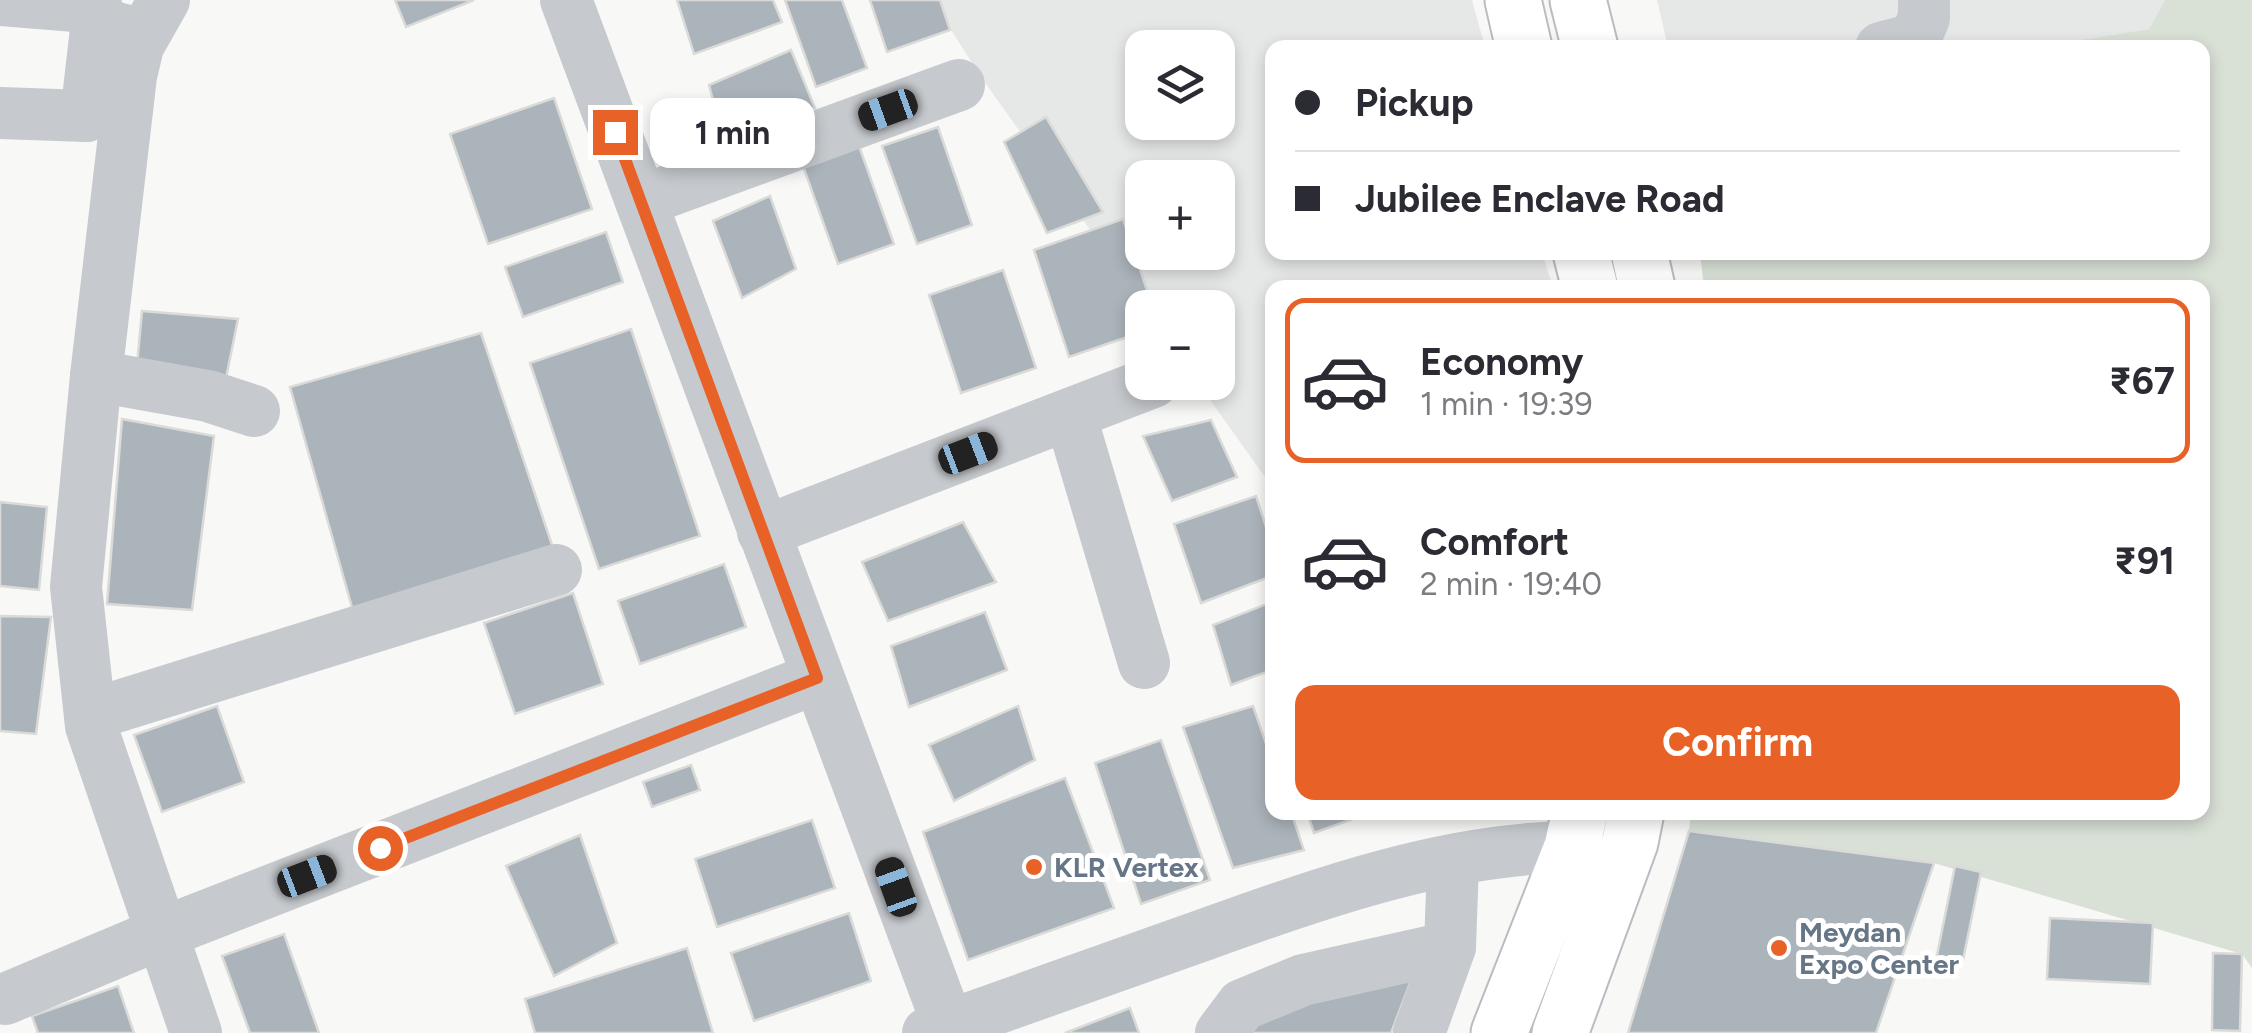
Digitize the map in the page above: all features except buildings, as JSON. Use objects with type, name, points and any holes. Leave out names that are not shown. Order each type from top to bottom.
[{"type":"main road","points":[[1513,0],[1522,40]]},
{"type":"main road","points":[[1578,0],[1588,40]]},
{"type":"main road","points":[[1560,1033],[1630,842],[1634,820]]},
{"type":"main road","points":[[1499,1033],[1576,830]]},
{"type":"street","points":[[0,0],[88,7],[135,16],[131,76],[106,113],[96,376],[76,587],[91,726],[196,1033]]},
{"type":"street","points":[[566,0],[817,678],[942,1031],[1290,904],[1402,872],[1528,847],[1576,830]]},
{"type":"street","points":[[1911,40],[1924,18],[1924,0]]},
{"type":"street","points":[[641,201],[959,84]]},
{"type":"street","points":[[0,112],[106,113]]},
{"type":"street","points":[[96,376],[208,396],[254,411]]},
{"type":"street","points":[[763,532],[1125,393]]},
{"type":"street","points":[[1070,414],[1144,664]]},
{"type":"street","points":[[90,714],[556,570]]},
{"type":"street","points":[[5,999],[162,933],[817,678]]},
{"type":"street","points":[[1420,1033],[1450,947],[1453,862]]},
{"type":"street","points":[[1290,904],[1303,980]]},
{"type":"street","points":[[1220,1033],[1242,1004],[1303,980],[1450,947]]},
{"type":"shaded area","points":[[932,0],[1472,0],[1483,40],[1265,40],[1265,260],[1544,260],[1551,280],[1265,280],[1265,477],[1210,400],[1235,400],[1235,290],[1133,290],[981,77]]},
{"type":"shaded area","points":[[1657,0],[2165,0],[2149,29],[2086,40],[1666,40]]},
{"type":"shaded area","points":[[2165,0],[2252,0],[2252,968],[2242,954],[1934,863],[1689,831],[1690,820],[2210,820],[2210,280],[1703,280],[1701,260],[2210,260],[2210,40],[2082,40],[2149,29]]},
{"type":"place","name":"KLR Vertex","points":[[1034,867]]},
{"type":"place","name":"Meydan Expo Center","points":[[1779,948]]},
{"type":"route","points":[[380,848],[817,678],[615,132]]}]
